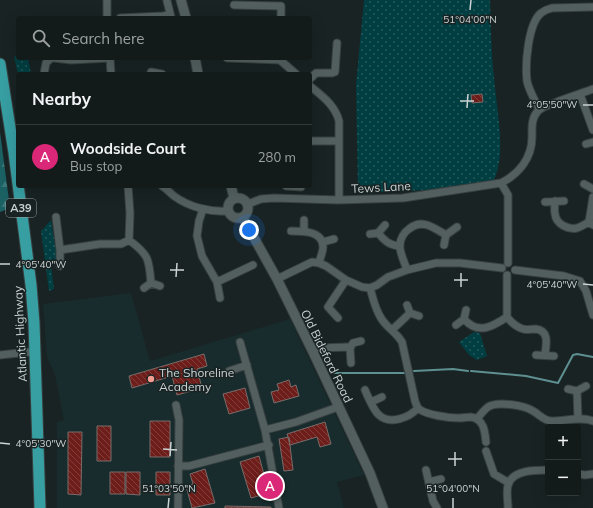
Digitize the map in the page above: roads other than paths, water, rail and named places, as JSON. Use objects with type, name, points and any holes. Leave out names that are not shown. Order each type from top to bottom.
[{"type":"highway","name":"Atlantic Highway","points":[[0,64],[16,169]]},
{"type":"highway","name":"Atlantic Highway","points":[[19,188],[31,285],[34,323],[40,508]]},
{"type":"street","points":[[107,0],[107,16]]},
{"type":"street","points":[[181,0],[185,16]]},
{"type":"street","points":[[167,2],[171,16]]},
{"type":"street","points":[[593,7],[571,8],[565,3],[541,13],[535,22],[526,56],[527,81],[539,109],[593,89]]},
{"type":"street","points":[[234,5],[281,6],[281,16]]},
{"type":"street","points":[[312,76],[316,73],[335,72],[337,44]]},
{"type":"street","points":[[44,72],[46,63],[50,60]]},
{"type":"street","points":[[110,60],[111,72]]},
{"type":"street","points":[[195,60],[198,72]]},
{"type":"street","points":[[281,60],[290,72]]},
{"type":"street","points":[[312,88],[335,109],[339,121],[339,200]]},
{"type":"street","points":[[580,94],[593,130]]},
{"type":"street","name":"Tews Lane","points":[[248,204],[261,199],[274,198],[339,200],[403,198],[501,183],[513,176],[524,166],[532,145],[533,119],[539,109]]},
{"type":"street","points":[[312,141],[339,141]]},
{"type":"street","points":[[501,183],[508,195],[508,263]]},
{"type":"street","points":[[584,184],[593,189]]},
{"type":"street","points":[[128,188],[130,214],[129,240]]},
{"type":"street","points":[[167,188],[172,195],[180,200],[203,209],[218,211],[227,210]]},
{"type":"street","points":[[232,188],[234,198]]},
{"type":"street","points":[[555,201],[555,216],[559,223],[565,227],[578,228],[591,224],[593,197]]},
{"type":"street","points":[[234,198],[243,199],[248,204],[248,212],[243,218],[235,219],[229,215],[227,210],[229,203],[234,198]]},
{"type":"street","points":[[544,202],[564,201]]},
{"type":"street","points":[[203,209],[199,221],[197,236],[202,256],[217,282],[220,298]]},
{"type":"street","points":[[56,218],[60,250],[60,266]]},
{"type":"street","name":"Old Bideford Road","points":[[243,218],[277,279],[313,352],[370,473],[384,508]]},
{"type":"street","points":[[304,220],[304,231]]},
{"type":"street","points":[[407,270],[399,246],[403,234],[407,230],[420,223],[429,225],[446,235]]},
{"type":"street","points":[[370,234],[378,233],[385,225]]},
{"type":"street","points":[[444,246],[446,235],[457,227]]},
{"type":"street","points":[[292,231],[304,231],[318,236],[323,242],[319,263]]},
{"type":"street","points":[[378,233],[392,245],[399,246]]},
{"type":"street","points":[[323,242],[334,238]]},
{"type":"street","points":[[60,250],[100,244],[121,244],[129,240]]},
{"type":"street","points":[[129,240],[141,249],[147,258],[151,283]]},
{"type":"street","points":[[277,279],[312,262],[326,266],[346,280],[362,287],[370,288],[388,277],[407,270],[436,263],[460,263],[502,268]]},
{"type":"street","points":[[502,268],[508,263]]},
{"type":"street","points":[[508,263],[513,265],[515,270]]},
{"type":"street","points":[[217,282],[253,265]]},
{"type":"street","points":[[502,268],[503,272],[507,275],[507,317]]},
{"type":"street","points":[[507,275],[513,274],[515,270]]},
{"type":"street","points":[[515,270],[573,278],[580,281],[586,290],[593,315]]},
{"type":"street","points":[[338,318],[325,308],[346,280]]},
{"type":"street","points":[[151,283],[160,286]]},
{"type":"street","points":[[144,288],[151,283]]},
{"type":"street","points":[[370,288],[374,303],[381,318],[402,342],[415,401],[418,408],[426,413],[440,416],[458,418],[471,417],[477,419],[482,424],[486,442]]},
{"type":"street","points":[[586,290],[593,288]]},
{"type":"street","points":[[407,305],[410,313]]},
{"type":"street","points":[[456,325],[464,319],[466,310]]},
{"type":"street","points":[[392,330],[410,313]]},
{"type":"street","points":[[410,313],[419,316]]},
{"type":"street","points":[[464,319],[472,326],[484,328],[492,327],[507,317]]},
{"type":"street","points":[[507,317],[521,328],[537,329],[542,331],[546,336],[547,341],[545,355]]},
{"type":"street","points":[[350,363],[350,348],[353,343],[361,341]]},
{"type":"street","points":[[240,342],[269,445],[279,508]]},
{"type":"street","points":[[313,352],[319,348],[350,348]]},
{"type":"street","points":[[0,355],[28,352],[34,353]]},
{"type":"street","points":[[536,355],[554,356]]},
{"type":"street","points":[[229,371],[246,365]]},
{"type":"street","points":[[568,389],[577,391],[586,386]]},
{"type":"street","points":[[365,390],[378,414],[384,418],[402,418],[412,414],[418,408]]},
{"type":"street","points":[[577,391],[578,419]]},
{"type":"street","points":[[371,402],[382,397]]},
{"type":"street","points":[[477,419],[488,407],[500,404],[525,407],[546,420],[553,421],[578,419],[593,421]]},
{"type":"street","points":[[176,405],[179,420],[178,508]]},
{"type":"street","points":[[265,430],[296,422],[338,407]]},
{"type":"street","points":[[178,466],[189,466],[269,445]]},
{"type":"street","points":[[486,451],[494,474],[509,483]]},
{"type":"street","points":[[426,470],[433,501],[437,508]]},
{"type":"street","points":[[508,508],[508,487],[512,477],[545,470]]},
{"type":"street","points":[[581,474],[593,474]]},
{"type":"street","points":[[429,482],[441,479]]},
{"type":"waterway","points":[[471,371],[526,376],[558,383],[573,355],[577,354],[593,357]]},
{"type":"waterway","points":[[414,371],[453,369],[468,371]]},
{"type":"waterway","points":[[332,373],[405,373]]},
{"type":"place","name":"The Shoreline Academy","points":[[151,379]]},
{"type":"place","name":"Woodside Court","points":[[270,486]]}]
